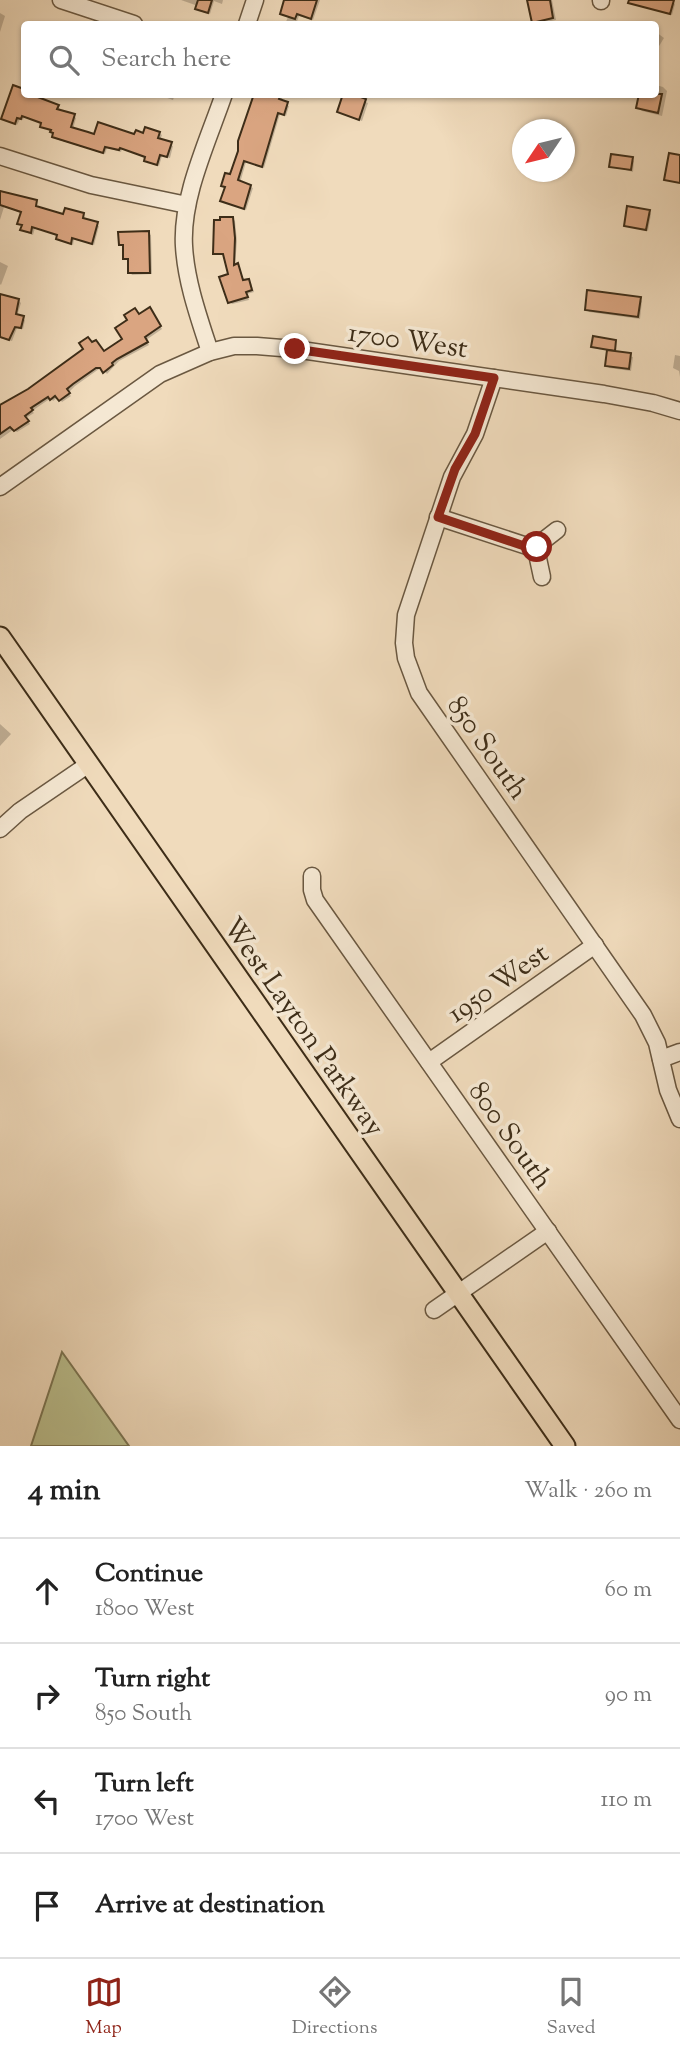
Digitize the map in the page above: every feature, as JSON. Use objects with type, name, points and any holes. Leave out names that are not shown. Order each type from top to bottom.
[{"type":"main road","name":"West Layton Parkway","points":[[0,637],[565,1446]]},
{"type":"street","points":[[61,0],[125,21]]},
{"type":"street","points":[[248,21],[256,0]]},
{"type":"street","points":[[210,352],[189,281],[184,245],[187,205],[223,98]]},
{"type":"street","points":[[0,156],[91,185],[187,205]]},
{"type":"street","name":"1700 West","points":[[0,487],[160,374],[210,352],[234,346],[295,349],[604,394],[680,411]]},
{"type":"street","name":"850 South","points":[[494,378],[475,434],[455,469],[406,615],[404,643],[409,670],[419,693],[643,1015],[657,1043],[668,1090],[680,1119]]},
{"type":"street","points":[[438,517],[536,550]]},
{"type":"street","points":[[542,577],[536,550],[539,544],[557,530]]},
{"type":"street","points":[[2,824],[89,764]]},
{"type":"street","name":"800 South","points":[[312,876],[315,900],[680,1420]]},
{"type":"street","name":"1950 West","points":[[429,1062],[595,945]]},
{"type":"street","points":[[661,1059],[680,1052]]},
{"type":"street","points":[[434,1310],[548,1231]]},
{"type":"green space","points":[[62,1352],[129,1446],[31,1446]]},
{"type":"building","points":[[198,0],[212,0],[208,13],[195,9]]},
{"type":"building","points":[[284,0],[317,0],[311,19],[297,14],[295,19],[280,14]]},
{"type":"building","points":[[527,0],[550,0],[553,18],[532,21]]},
{"type":"building","points":[[629,0],[674,0],[670,14],[628,3]]},
{"type":"building","points":[[13,85],[21,88],[21,98],[40,98],[59,105],[57,109],[75,114],[71,127],[94,134],[98,122],[134,134],[136,130],[143,133],[145,127],[160,132],[158,138],[172,142],[167,157],[160,155],[157,165],[144,161],[145,157],[120,148],[105,147],[103,153],[52,137],[51,130],[40,127],[41,123],[22,116],[21,119],[17,118],[15,124],[1,119]]},
{"type":"building","points":[[659,94],[662,94],[658,113],[636,108],[638,98],[659,98]]},
{"type":"building","points":[[253,98],[279,98],[288,102],[284,115],[278,113],[262,167],[244,161],[238,180],[251,185],[244,209],[220,201],[225,187],[221,186],[225,173],[230,174],[238,151],[238,141]]},
{"type":"building","points":[[342,98],[366,99],[359,120],[337,112]]},
{"type":"building","points":[[669,153],[680,155],[680,183],[664,180]]},
{"type":"building","points":[[611,154],[633,157],[631,170],[609,167]]},
{"type":"building","points":[[0,191],[37,200],[36,206],[63,214],[65,208],[84,213],[83,218],[98,222],[92,244],[72,238],[71,244],[56,239],[57,235],[32,227],[31,233],[20,230],[22,225],[17,224],[21,212],[0,205]]},
{"type":"building","points":[[627,206],[650,210],[646,230],[624,226]]},
{"type":"building","points":[[220,217],[233,217],[234,265],[238,263],[243,280],[249,279],[252,290],[246,292],[248,297],[228,303],[219,277],[228,274],[223,254],[213,254],[214,220],[220,220]]},
{"type":"building","points":[[149,231],[150,273],[128,273],[128,259],[123,259],[123,245],[119,245],[118,232]]},
{"type":"building","points":[[587,290],[641,297],[638,317],[585,310]]},
{"type":"building","points":[[0,294],[19,299],[16,314],[24,316],[21,328],[15,327],[9,340],[0,337]]},
{"type":"building","points":[[150,307],[161,326],[145,337],[148,342],[117,359],[103,373],[100,368],[96,368],[67,389],[70,393],[59,401],[55,396],[50,400],[48,397],[31,408],[33,410],[25,416],[29,421],[14,431],[10,427],[0,434],[0,405],[28,389],[83,349],[79,343],[88,337],[92,342],[96,340],[104,351],[122,339],[115,328],[127,320],[124,315],[135,308],[139,314]]},
{"type":"building","points":[[593,336],[616,340],[615,351],[591,347]]},
{"type":"building","points":[[607,350],[631,353],[629,369],[605,366]]},
{"type":"route","points":[[295,349],[494,378],[475,434],[455,469],[438,517],[536,550],[537,547]]}]
